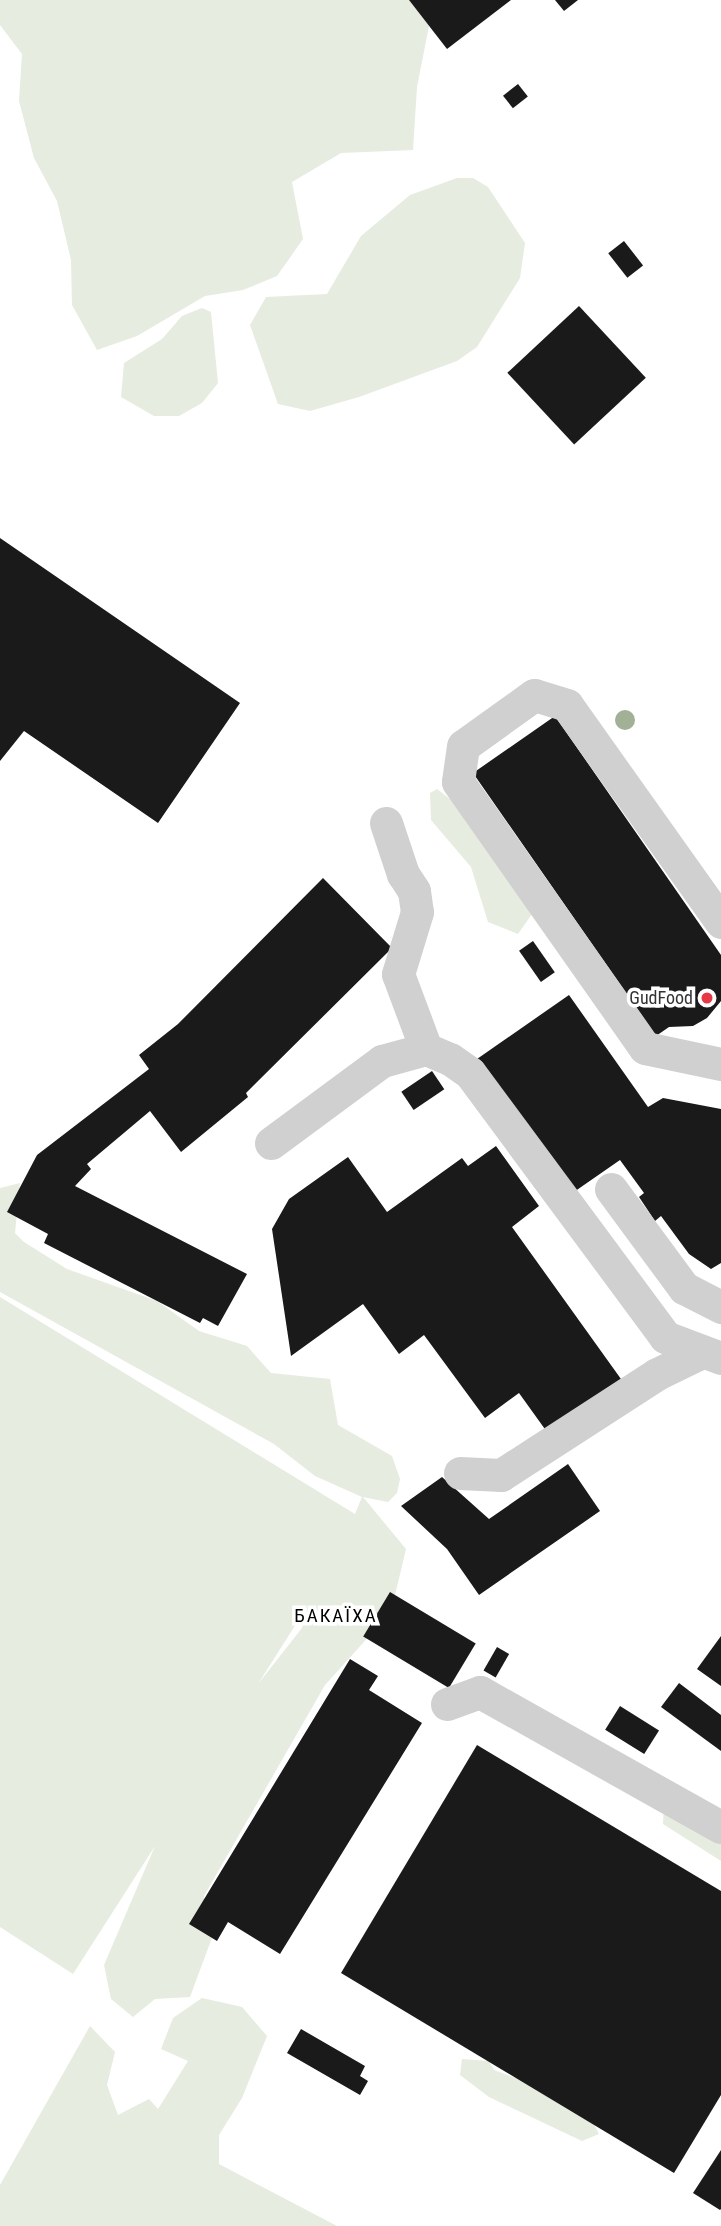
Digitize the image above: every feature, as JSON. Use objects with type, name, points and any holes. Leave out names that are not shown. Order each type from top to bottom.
[{"type":"lane","points":[[721,922],[567,705],[534,695],[463,746],[458,782],[645,1048],[721,1064]]},
{"type":"lane","points":[[386,823],[403,874],[414,891],[417,912],[398,974],[426,1049],[470,1073],[665,1337],[710,1355]]},
{"type":"lane","points":[[271,1143],[382,1061],[426,1049]]},
{"type":"lane","points":[[611,1189],[684,1288],[721,1307]]},
{"type":"lane","points":[[460,1473],[501,1475],[657,1374],[710,1355]]},
{"type":"lane","points":[[447,1704],[481,1692],[721,1827]]},
{"type":"shaded area","points":[[0,0],[409,0],[429,26],[417,87],[413,150],[341,153],[292,182],[303,239],[277,276],[243,290],[205,296],[137,336],[97,350],[72,305],[71,260],[57,201],[34,158],[19,101],[22,54],[0,25]]},
{"type":"shaded area","points":[[457,178],[473,178],[488,187],[525,243],[520,278],[477,347],[457,361],[359,397],[310,411],[278,404],[250,325],[266,297],[327,294],[361,236],[410,195]]},
{"type":"shaded area","points":[[202,308],[211,312],[218,383],[202,403],[179,416],[154,416],[121,397],[124,363],[162,339],[182,316]]},
{"type":"shaded area","points":[[437,789],[467,812],[532,914],[518,934],[488,922],[471,867],[431,820],[430,793]]},
{"type":"shaded area","points":[[20,1183],[15,1233],[24,1242],[67,1269],[157,1301],[199,1331],[247,1346],[271,1373],[330,1379],[338,1425],[392,1456],[400,1479],[397,1493],[388,1502],[363,1497],[406,1549],[391,1612],[325,1685],[204,1896],[213,1935],[190,1997],[155,1999],[133,2017],[111,1999],[104,1965],[155,1846],[73,1974],[0,1927],[0,1297],[355,1514],[362,1497],[315,1476],[274,1444],[0,1292],[0,1188]],"holes":[[[308,1605],[302,1628],[258,1684]]]},
{"type":"shaded area","points":[[664,1804],[721,1815],[721,1861],[663,1824]]},
{"type":"shaded area","points":[[202,1998],[242,2007],[267,2036],[242,2098],[219,2135],[219,2164],[337,2226],[0,2226],[0,2185],[90,2026],[115,2052],[107,2085],[118,2115],[149,2099],[158,2109],[188,2061],[161,2049],[173,2018]]},
{"type":"shaded area","points":[[462,2059],[489,2061],[494,2070],[583,2104],[599,2134],[582,2141],[489,2097],[460,2075]]},
{"type":"building","points":[[409,0],[511,0],[447,49]]},
{"type":"building","points":[[555,0],[578,0],[564,11]]},
{"type":"building","points":[[518,84],[528,97],[513,108],[503,96]]},
{"type":"building","points":[[624,241],[643,265],[627,278],[608,253]]},
{"type":"building","points":[[579,306],[646,378],[574,445],[507,373]]},
{"type":"building","points":[[0,538],[240,703],[158,823],[24,731],[0,761]]},
{"type":"building","points":[[555,716],[721,955],[721,1001],[707,1018],[693,1026],[669,1027],[656,1036],[473,773]]},
{"type":"building","points":[[323,878],[392,948],[246,1093],[248,1097],[181,1152],[150,1111],[87,1164],[91,1169],[75,1186],[247,1274],[218,1326],[203,1318],[200,1323],[44,1243],[48,1234],[7,1212],[37,1155],[149,1069],[139,1055],[178,1024]]},
{"type":"building","points":[[533,941],[555,972],[541,982],[519,951]]},
{"type":"building","points":[[569,995],[648,1107],[663,1098],[721,1109],[721,1263],[711,1269],[689,1254],[661,1216],[655,1221],[639,1197],[644,1193],[620,1160],[571,1194],[477,1059]]},
{"type":"building","points":[[432,1071],[444,1089],[414,1110],[401,1092]]},
{"type":"building","points":[[496,1146],[539,1206],[512,1227],[621,1379],[547,1432],[519,1393],[485,1418],[424,1335],[399,1354],[363,1304],[291,1356],[272,1229],[289,1199],[348,1157],[387,1212],[462,1158],[468,1166]]},
{"type":"building","points":[[568,1464],[600,1511],[479,1595],[447,1549],[401,1506],[442,1477],[489,1519]]},
{"type":"building","points":[[390,1592],[476,1644],[449,1688],[363,1637]]},
{"type":"building","points":[[721,1636],[721,1686],[697,1669]]},
{"type":"building","points":[[497,1647],[509,1654],[496,1677],[484,1670]]},
{"type":"building","points":[[350,1659],[378,1676],[369,1690],[422,1723],[280,1954],[228,1922],[217,1941],[189,1924]]},
{"type":"building","points":[[679,1683],[721,1715],[721,1751],[661,1707]]},
{"type":"building","points":[[620,1706],[659,1730],[644,1754],[605,1730]]},
{"type":"building","points":[[477,1745],[721,1891],[721,2095],[674,2173],[341,1973]]},
{"type":"building","points":[[301,2029],[365,2066],[360,2076],[368,2081],[360,2095],[287,2053]]},
{"type":"building","points":[[721,2150],[721,2209],[720,2210],[693,2193]]},
{"type":"place","name":"GudFood","points":[[707,998]]},
{"type":"district","name":"БАКАЇХА","points":[[336,1616]]}]
